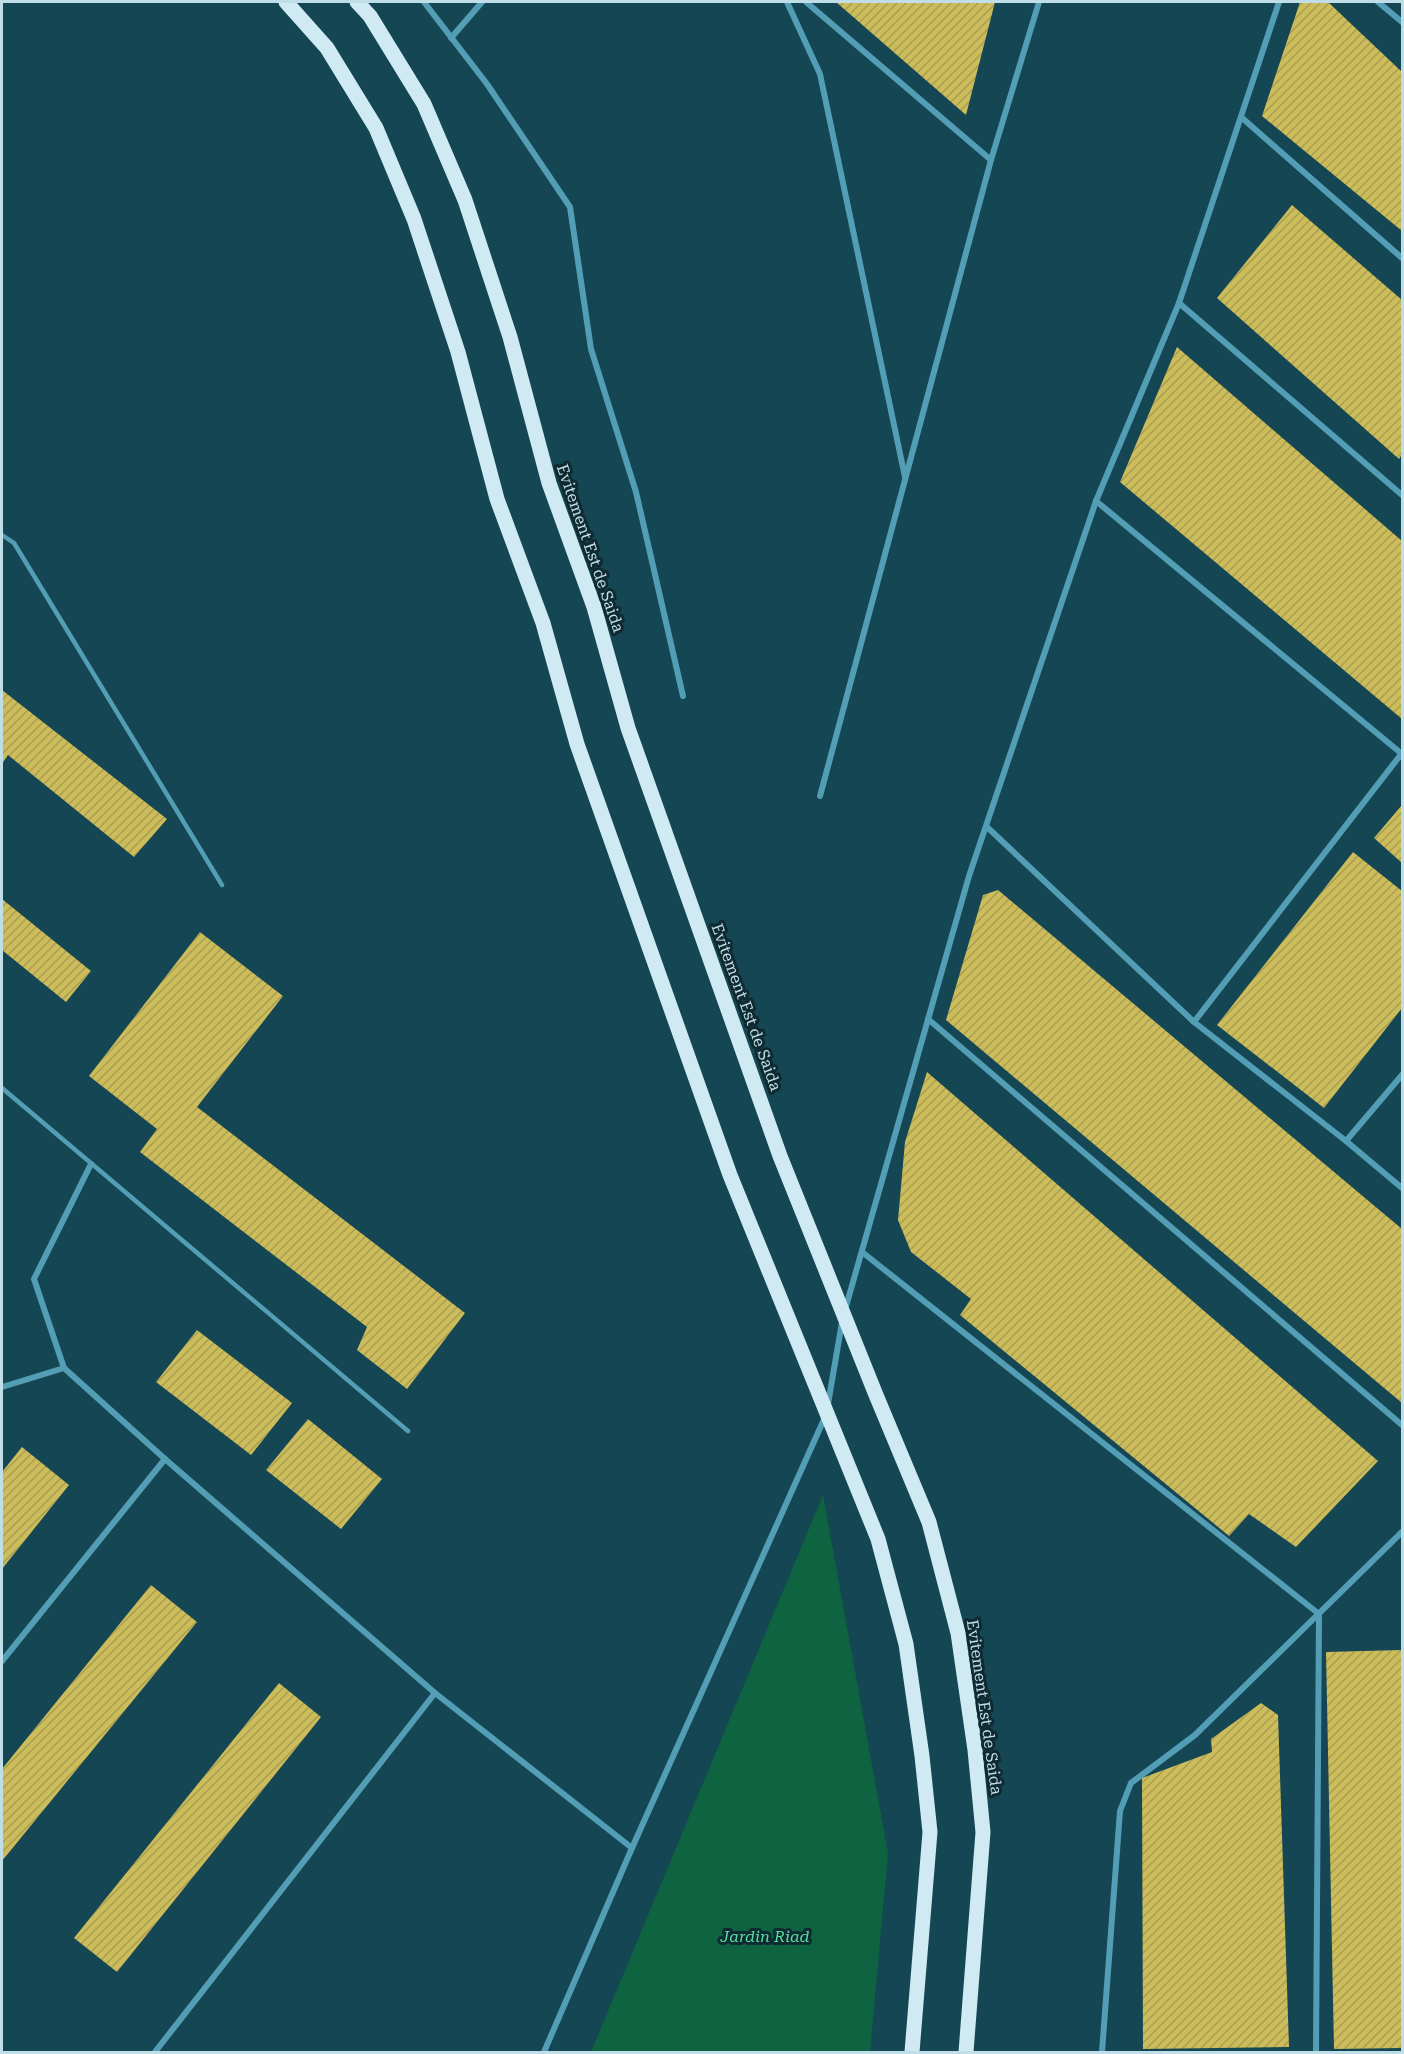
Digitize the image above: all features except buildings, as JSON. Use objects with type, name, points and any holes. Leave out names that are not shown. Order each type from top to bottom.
[{"type":"main road","points":[[286,2],[327,48],[376,128],[414,219],[458,352],[497,499],[543,623],[577,744],[730,1175],[878,1539],[906,1644],[930,1832],[912,2052]]},
{"type":"main road","name":"Evitement Est de Saida","points":[[357,2],[370,16],[424,104],[465,200],[510,337],[549,483],[594,607],[628,728],[780,1156],[929,1522],[958,1633],[975,1750],[983,1832],[966,2052]]},
{"type":"street","points":[[424,2],[487,84],[570,207],[591,349],[636,492],[683,696]]},
{"type":"street","points":[[451,38],[482,2]]},
{"type":"street","points":[[787,2],[820,74],[905,478]]},
{"type":"street","points":[[806,2],[990,160]]},
{"type":"street","points":[[820,796],[990,160],[1039,2]]},
{"type":"street","points":[[544,2052],[632,1848],[826,1415],[843,1315],[969,876],[1095,501],[1179,303],[1279,2]]},
{"type":"street","points":[[1378,2],[1402,22]]},
{"type":"street","points":[[1241,117],[1402,258]]},
{"type":"street","points":[[1179,303],[1402,495]]},
{"type":"street","points":[[1095,501],[1402,754],[1194,1022]]},
{"type":"street","points":[[987,827],[1194,1022],[1346,1141],[1402,1188]]},
{"type":"street","points":[[928,1019],[1402,1425]]},
{"type":"street","points":[[1346,1141],[1402,1075]]},
{"type":"street","points":[[91,1164],[34,1279],[64,1368],[165,1459],[435,1693],[632,1848]]},
{"type":"street","points":[[862,1252],[1319,1614]]},
{"type":"street","points":[[2,1387],[64,1368]]},
{"type":"street","points":[[2,1661],[165,1459]]},
{"type":"street","points":[[1102,2052],[1120,1811],[1131,1783],[1195,1735],[1402,1532]]},
{"type":"street","points":[[1316,2052],[1319,1614]]},
{"type":"street","points":[[155,2052],[435,1693]]},
{"type":"lane","points":[[2,535],[14,543],[222,885]]},
{"type":"lane","points":[[2,1088],[408,1431]]},
{"type":"green space","name":"Jardin Riad","points":[[823,1495],[888,1853],[870,2052],[591,2052]]}]
